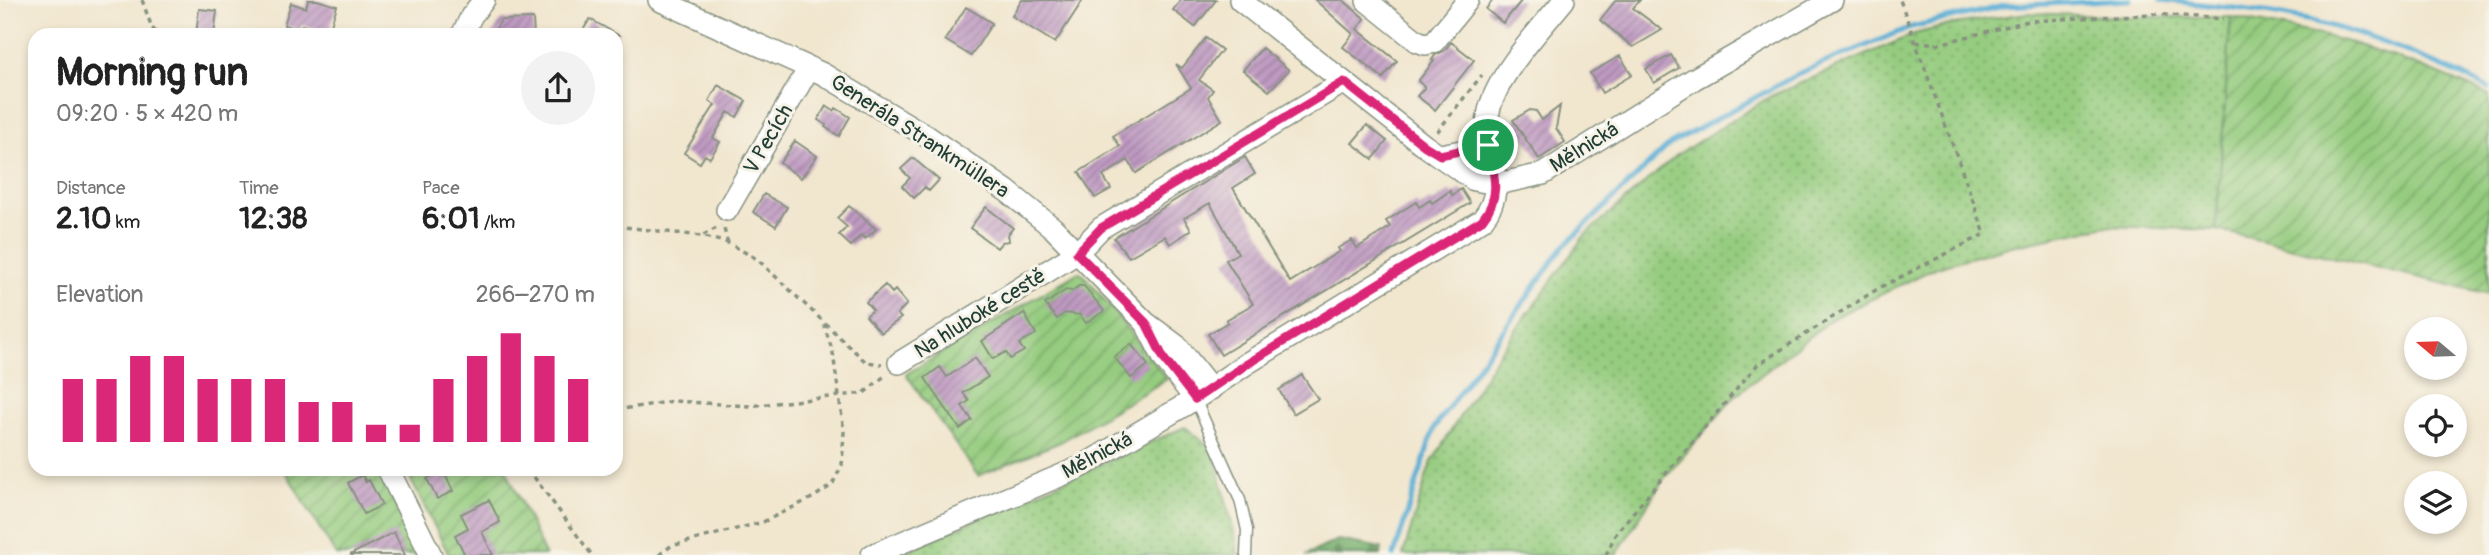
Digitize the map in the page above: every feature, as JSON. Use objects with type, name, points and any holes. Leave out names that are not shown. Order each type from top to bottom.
[{"type":"street","points":[[466,28],[484,0]]},
{"type":"street","name":"Generála Strankmüllera","points":[[659,0],[808,68],[926,135],[1007,191],[1053,228],[1146,323],[1164,359],[1203,394]]},
{"type":"street","points":[[1240,0],[1425,146],[1474,180],[1497,184],[1486,134],[1489,111],[1501,82],[1564,0]]},
{"type":"street","points":[[1367,1],[1417,41],[1425,44],[1434,42],[1468,0]]},
{"type":"street","name":"Mělnická","points":[[872,555],[1081,467],[1482,220],[1493,204],[1497,184],[1542,174],[1694,79],[1832,0]]},
{"type":"street","name":"V Pecích","points":[[725,218],[808,68]]},
{"type":"street","name":"Na hluboké cestě","points":[[899,363],[1077,253],[1101,228],[1344,82]]},
{"type":"street","points":[[1440,155],[1488,145]]},
{"type":"street","points":[[392,476],[432,555]]},
{"type":"lane","points":[[1203,394],[1240,500],[1247,530],[1246,555]]},
{"type":"path","points":[[142,0],[152,28]]},
{"type":"path","points":[[1605,555],[1616,533],[1757,365],[1879,288],[1985,234],[1900,0]]},
{"type":"path","points":[[1916,42],[1939,44],[2028,21],[2154,14],[2224,19]]},
{"type":"path","points":[[725,218],[728,243]]},
{"type":"path","points":[[623,227],[701,236],[728,243],[757,259],[866,362],[899,363]]},
{"type":"path","points":[[659,555],[671,546],[763,522],[832,485],[842,465],[844,432],[833,352],[824,324]]},
{"type":"path","points":[[623,409],[674,401],[749,406],[864,393],[899,363]]},
{"type":"path","points":[[533,476],[592,555]]},
{"type":"green space","points":[[2027,13],[2231,17],[2216,230],[2107,226],[2011,246],[1937,267],[1831,319],[1735,396],[1665,477],[1616,555],[1403,555],[1430,465],[1497,356],[1585,235],[1677,155],[1771,96],[1914,34],[1954,24]]},
{"type":"green space","points":[[2231,17],[2310,32],[2364,47],[2489,95],[2489,294],[2216,230]]},
{"type":"green space","points":[[1079,272],[1086,277],[1167,379],[1060,442],[978,476],[906,374]]},
{"type":"green space","points":[[1185,427],[1213,449],[1237,544],[1237,555],[897,555]]},
{"type":"green space","points":[[288,476],[382,476],[421,555],[336,555]]},
{"type":"green space","points":[[509,476],[545,555],[449,555],[410,478]]},
{"type":"green space","points":[[1338,540],[1382,548],[1381,555],[1306,555]]},
{"type":"building","points":[[308,0],[337,6],[330,28],[302,25],[301,28],[294,28],[284,25],[291,3],[306,8]]},
{"type":"building","points":[[1022,0],[1083,0],[1055,43],[1012,16]]},
{"type":"building","points":[[1181,0],[1216,0],[1195,27],[1173,10]]},
{"type":"building","points":[[1315,0],[1343,0],[1365,19],[1357,29],[1397,61],[1383,78],[1343,47],[1353,34]]},
{"type":"building","points":[[1493,0],[1522,0],[1503,23],[1486,9]]},
{"type":"building","points":[[1616,0],[1640,0],[1633,8],[1662,30],[1633,47],[1600,20]]},
{"type":"building","points":[[966,7],[992,23],[971,56],[945,40]]},
{"type":"building","points":[[199,9],[217,11],[215,28],[197,28]]},
{"type":"building","points":[[533,19],[534,28],[496,28],[501,20]]},
{"type":"building","points":[[590,19],[606,28],[584,28]]},
{"type":"building","points":[[1206,38],[1222,50],[1199,80],[1213,90],[1208,97],[1222,120],[1136,173],[1128,160],[1103,176],[1111,189],[1095,198],[1079,172],[1120,146],[1113,136],[1191,88],[1176,64],[1182,68]]},
{"type":"building","points":[[1451,42],[1474,60],[1435,110],[1417,96],[1425,87],[1418,81],[1434,61],[1432,60],[1435,55],[1444,51]]},
{"type":"building","points":[[1262,48],[1289,70],[1269,91],[1243,70]]},
{"type":"building","points":[[1671,55],[1679,68],[1654,83],[1646,69]]},
{"type":"building","points":[[1620,56],[1632,75],[1602,93],[1590,73]]},
{"type":"building","points":[[718,85],[746,101],[737,117],[728,112],[713,138],[720,142],[710,158],[705,155],[700,163],[684,153],[715,105],[709,101]]},
{"type":"building","points":[[826,106],[834,111],[836,108],[850,117],[839,136],[818,120]]},
{"type":"building","points":[[1560,106],[1556,128],[1565,142],[1539,159],[1513,120],[1530,110],[1536,111],[1542,120]]},
{"type":"building","points":[[1367,125],[1387,141],[1373,159],[1352,143]]},
{"type":"building","points":[[795,141],[817,156],[801,178],[780,163]]},
{"type":"building","points":[[1245,157],[1255,174],[1233,188],[1290,282],[1340,251],[1338,248],[1352,240],[1357,248],[1390,227],[1386,221],[1416,202],[1419,207],[1430,200],[1432,203],[1450,191],[1452,195],[1461,189],[1470,203],[1221,355],[1208,334],[1253,304],[1226,260],[1238,253],[1210,203],[1184,218],[1191,230],[1170,244],[1165,236],[1129,257],[1114,238]]},
{"type":"building","points":[[913,158],[939,180],[929,191],[925,187],[914,198],[902,186],[910,178],[901,169]]},
{"type":"building","points":[[764,194],[787,207],[776,226],[753,212]]},
{"type":"building","points":[[849,206],[876,229],[865,239],[861,235],[851,246],[839,235],[847,227],[837,218]]},
{"type":"building","points":[[986,207],[1013,228],[1008,234],[1009,241],[1002,242],[997,248],[970,228]]},
{"type":"building","points":[[885,285],[892,293],[895,290],[907,304],[897,314],[901,318],[881,333],[866,316],[873,310],[866,302]]},
{"type":"building","points":[[1084,286],[1104,311],[1086,323],[1080,315],[1065,313],[1057,319],[1045,304],[1066,290],[1072,291]]},
{"type":"building","points":[[1024,313],[1036,334],[1019,344],[1024,351],[1010,359],[1006,352],[993,359],[982,341]]},
{"type":"building","points":[[1131,344],[1148,365],[1131,378],[1114,357]]},
{"type":"building","points":[[975,358],[988,377],[963,393],[969,401],[962,406],[972,420],[960,429],[925,378],[940,367],[947,377]]},
{"type":"building","points":[[1302,375],[1318,399],[1293,414],[1279,390]]},
{"type":"building","points":[[360,476],[366,482],[369,480],[382,505],[364,514],[348,483]]},
{"type":"building","points":[[432,476],[446,476],[453,491],[437,499],[427,479]]},
{"type":"building","points":[[489,500],[500,522],[482,532],[493,555],[465,555],[455,535],[468,528],[461,514]]},
{"type":"building","points":[[394,532],[405,555],[350,555]]},
{"type":"waterway","points":[[1394,555],[1434,428],[1562,248],[1670,144],[1802,72],[1911,27],[2004,6],[2130,0]]},
{"type":"waterway","points":[[2161,0],[2272,13],[2314,22],[2416,55],[2489,88]]},
{"type":"route","points":[[1344,82],[1440,155],[1488,145],[1497,193],[1489,212],[1482,220],[1247,364],[1195,399],[1164,359],[1146,323],[1077,253],[1101,228],[1344,82]]}]
